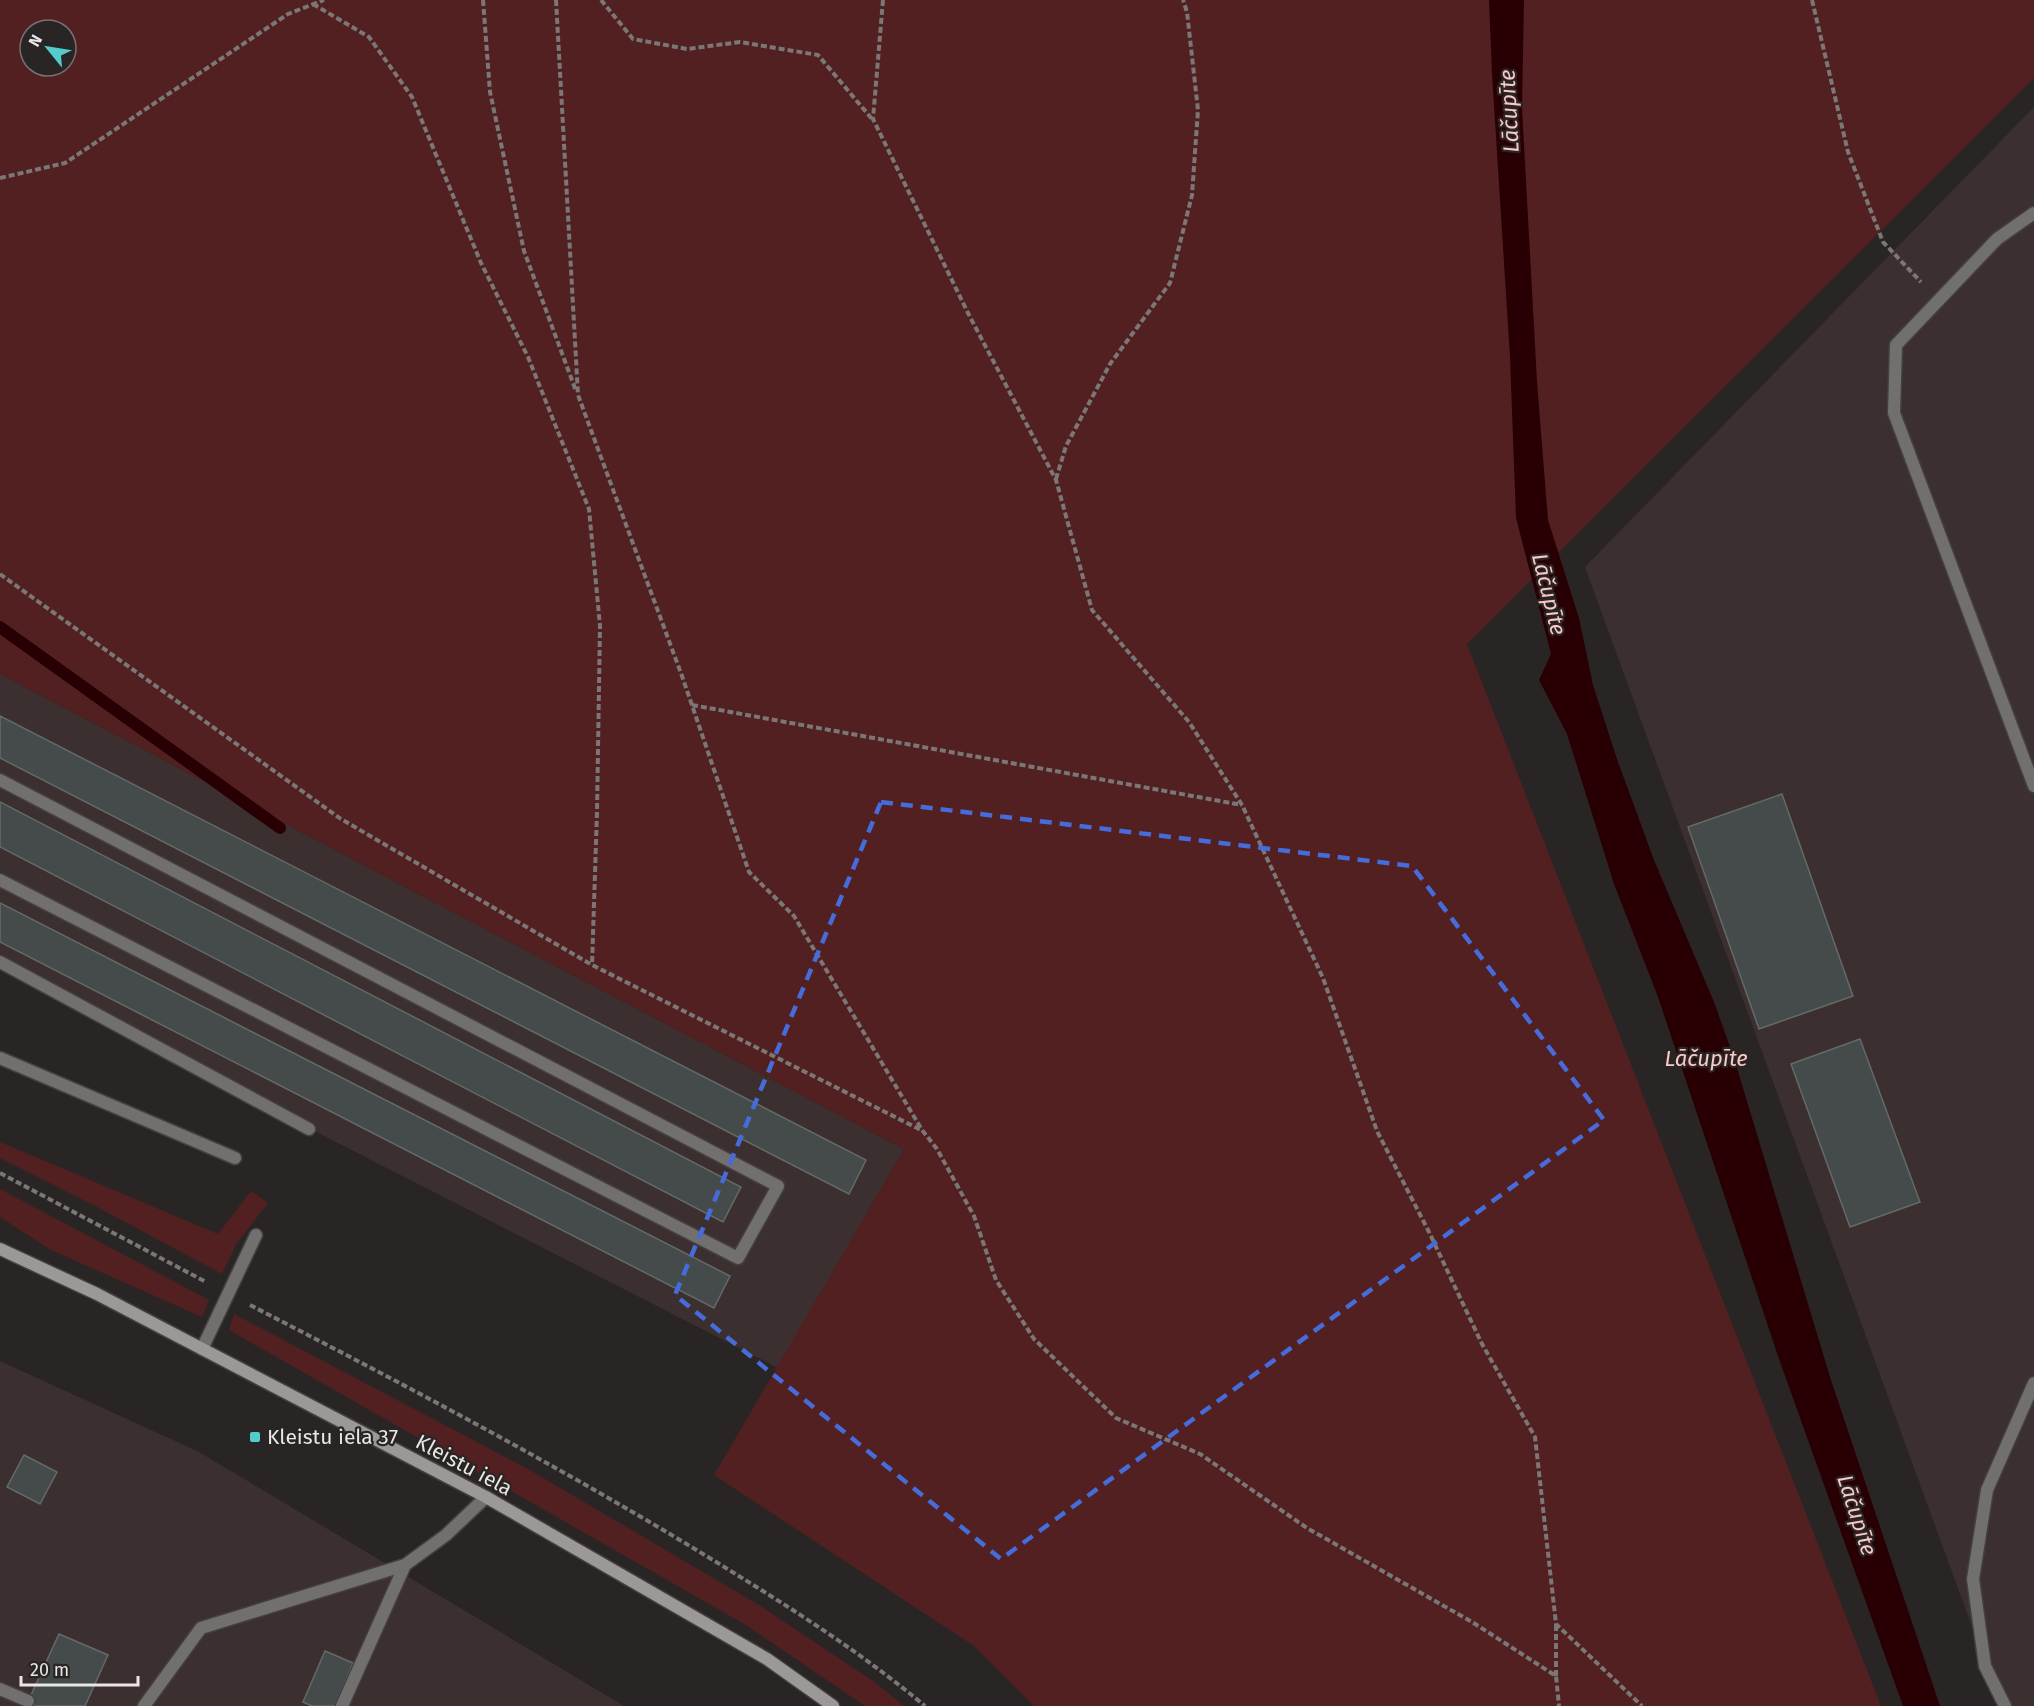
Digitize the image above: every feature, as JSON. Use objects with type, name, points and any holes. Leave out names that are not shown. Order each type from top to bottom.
[{"type":"main road","name":"Kleistu iela","points":[[0,1249],[97,1294],[486,1497],[767,1659],[833,1706]]},
{"type":"lane","points":[[2034,213],[1996,239],[1896,345],[1894,413],[2034,786]]},
{"type":"lane","points":[[0,780],[778,1186],[738,1258],[0,880]]},
{"type":"lane","points":[[0,962],[309,1129]]},
{"type":"lane","points":[[0,1058],[235,1158]]},
{"type":"lane","points":[[202,1349],[256,1236]]},
{"type":"lane","points":[[2005,1706],[1985,1666],[1973,1579],[1987,1490],[2034,1383]]},
{"type":"lane","points":[[144,1706],[201,1628],[405,1565],[446,1535],[486,1497]]},
{"type":"lane","points":[[342,1706],[405,1565]]},
{"type":"lane","points":[[0,1689],[28,1701]]},
{"type":"path","points":[[0,178],[65,163],[288,14],[324,0]]},
{"type":"path","points":[[483,0],[490,92],[524,251],[631,533],[749,872],[794,916],[922,1130],[937,1149],[974,1216],[996,1280],[1034,1339],[1116,1418],[1200,1454],[1307,1528],[1472,1622],[1556,1676]]},
{"type":"path","points":[[556,0],[578,395]]},
{"type":"path","points":[[601,0],[633,39],[687,49],[740,42],[818,55],[873,119],[969,315],[1056,480],[1092,610],[1189,722],[1242,805],[1323,978],[1377,1131],[1482,1344],[1535,1437],[1556,1624],[1556,1676],[1559,1706]]},
{"type":"path","points":[[873,119],[883,0]]},
{"type":"path","points":[[1056,480],[1066,446],[1110,364],[1170,283],[1192,195],[1198,110],[1184,0]]},
{"type":"path","points":[[1812,0],[1848,152],[1883,242],[1938,299]]},
{"type":"path","points":[[313,4],[369,37],[412,98],[481,263],[528,357],[589,509],[600,626],[592,964]]},
{"type":"path","points":[[0,574],[340,819],[592,964],[922,1130]]},
{"type":"path","points":[[692,705],[1242,805]]},
{"type":"path","points":[[0,1173],[455,1411],[662,1529],[852,1648],[925,1706]]},
{"type":"path","points":[[1556,1624],[1642,1706]]},
{"type":"highlighted area","points":[[881,802],[1412,866],[1604,1120],[1001,1559],[675,1295]]},
{"type":"shaded area","points":[[0,0],[2034,0],[2034,78],[1467,644],[1881,1706],[1034,1706],[974,1646],[714,1475],[904,1149],[0,674]]},
{"type":"shaded area","points":[[2034,107],[2034,1706],[2001,1706],[1585,567]]},
{"type":"shaded area","points":[[0,674],[904,1149],[778,1368],[0,970]]},
{"type":"shaded area","points":[[0,1142],[218,1234],[251,1191],[268,1203],[237,1243],[222,1274],[0,1158]]},
{"type":"shaded area","points":[[0,1189],[209,1300],[202,1317],[51,1250],[0,1217]]},
{"type":"shaded area","points":[[234,1314],[528,1469],[759,1605],[876,1683],[904,1706],[865,1706],[746,1625],[229,1330]]},
{"type":"shaded area","points":[[0,1361],[199,1452],[624,1706],[0,1706]]},
{"type":"water","name":"Lāčupīte","points":[[1489,0],[1524,0],[1522,108],[1537,382],[1548,520],[1579,618],[1593,685],[1617,759],[1654,860],[1714,1002],[1734,1058],[1830,1377],[1940,1706],[1903,1706],[1779,1359],[1658,997],[1614,884],[1567,734],[1539,680],[1551,654],[1516,518],[1510,357]]},
{"type":"building","points":[[0,716],[866,1160],[849,1194],[0,758]]},
{"type":"building","points":[[1782,794],[1853,996],[1759,1029],[1688,827]]},
{"type":"building","points":[[0,802],[741,1187],[723,1222],[0,847]]},
{"type":"building","points":[[0,903],[730,1276],[714,1308],[0,942]]},
{"type":"building","points":[[1860,1039],[1920,1202],[1850,1227],[1791,1064]]},
{"type":"building","points":[[24,1455],[57,1472],[40,1504],[7,1487]]},
{"type":"building","points":[[59,1634],[108,1655],[85,1706],[26,1706]]},
{"type":"building","points":[[325,1651],[353,1663],[335,1706],[312,1706],[303,1702]]},
{"type":"waterway","points":[[0,627],[280,828]]},
{"type":"place","name":"Kleistu iela 37","points":[[255,1437]]}]
